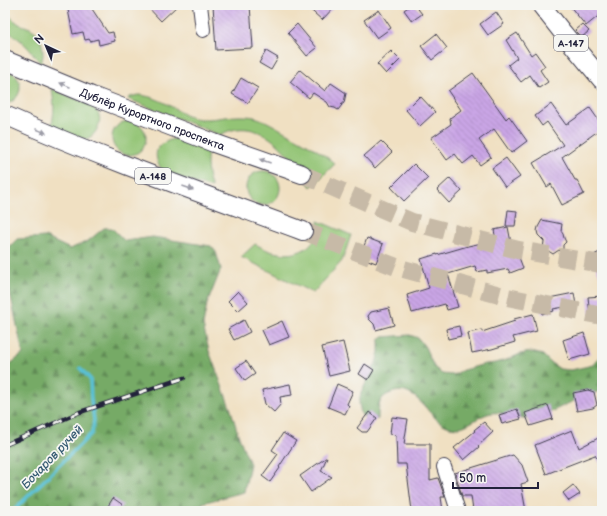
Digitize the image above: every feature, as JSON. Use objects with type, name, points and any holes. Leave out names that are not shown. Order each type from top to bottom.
[{"type":"main road","name":"А-147","points":[[541,5],[602,80]]},
{"type":"main road","name":"Дублёр Курортного проспекта","points":[[5,60],[214,144],[302,174]]},
{"type":"main road","name":"А-148","points":[[5,115],[123,164],[303,232]]},
{"type":"street","points":[[200,5],[203,30]]},
{"type":"street","points":[[444,467],[458,511]]},
{"type":"green space","points":[[5,13],[19,24],[36,32],[43,49],[41,64],[21,41],[5,31]]},
{"type":"green space","points":[[5,70],[12,72],[16,76],[20,87],[16,98],[12,102],[5,104]]},
{"type":"green space","points":[[52,89],[91,105],[99,115],[100,119],[98,127],[91,137],[81,139],[51,127],[54,108]]},
{"type":"green space","points":[[138,95],[149,97],[168,104],[185,115],[193,118],[206,119],[241,116],[258,118],[312,147],[335,164],[311,187],[285,151],[262,133],[249,129],[235,129],[220,135],[128,99]]},
{"type":"green space","points":[[126,121],[132,121],[136,122],[143,128],[146,138],[145,145],[139,152],[132,155],[126,155],[122,154],[115,148],[112,141],[112,135],[113,131],[119,124]]},
{"type":"green space","points":[[178,138],[208,149],[207,169],[212,188],[170,175],[160,167],[156,157],[157,150],[166,142]]},
{"type":"green space","points":[[260,171],[266,171],[270,172],[277,178],[280,188],[279,195],[273,202],[266,205],[260,205],[256,204],[249,198],[246,191],[246,185],[247,181],[253,174]]},
{"type":"green space","points":[[318,221],[351,235],[342,261],[313,293],[241,257],[255,244],[270,251],[285,254],[301,251],[314,240],[318,231]]},
{"type":"green space","points":[[104,228],[112,228],[125,241],[153,237],[211,246],[216,252],[221,269],[207,304],[203,325],[209,351],[250,464],[244,492],[202,503],[204,511],[5,511],[5,368],[23,354],[5,269],[5,251],[17,239],[45,237],[70,249],[88,241]]},
{"type":"green space","points":[[410,335],[418,338],[425,347],[434,367],[442,374],[453,375],[463,370],[485,364],[496,363],[520,354],[531,352],[543,355],[560,369],[571,370],[593,365],[602,353],[602,390],[538,417],[521,418],[500,413],[492,413],[456,428],[443,424],[409,393],[399,391],[383,397],[379,406],[378,419],[368,421],[361,414],[359,403],[361,393],[376,363],[379,352],[379,341],[382,337]]},
{"type":"building","points":[[67,5],[83,5],[85,8],[90,6],[108,33],[113,32],[115,41],[99,45],[98,39],[90,41],[90,39],[85,40],[83,32],[73,34]]},
{"type":"building","points":[[146,5],[178,5],[161,21]]},
{"type":"building","points":[[213,5],[250,5],[253,48],[216,50]]},
{"type":"building","points":[[305,5],[336,5],[322,20]]},
{"type":"building","points":[[411,5],[415,5],[422,14],[412,21],[404,10]]},
{"type":"building","points":[[569,5],[602,5],[602,13],[586,26]]},
{"type":"building","points":[[379,10],[391,28],[377,38],[364,20]]},
{"type":"building","points":[[496,12],[504,24],[488,35],[480,24]]},
{"type":"building","points":[[297,24],[317,48],[307,56],[288,33]]},
{"type":"building","points":[[582,24],[589,31],[582,37],[575,30]]},
{"type":"building","points":[[517,33],[531,55],[535,52],[545,66],[540,70],[548,82],[539,88],[530,75],[521,82],[508,65],[517,58],[506,40]]},
{"type":"building","points":[[436,34],[447,48],[432,60],[421,46]]},
{"type":"building","points":[[266,51],[278,58],[271,70],[259,63]]},
{"type":"building","points":[[391,51],[400,60],[386,74],[377,64]]},
{"type":"building","points":[[300,70],[325,91],[331,83],[346,93],[344,103],[338,110],[330,107],[327,102],[313,93],[309,98],[290,82]]},
{"type":"building","points":[[473,73],[506,119],[509,116],[527,141],[511,153],[494,129],[479,140],[491,157],[480,165],[473,156],[463,164],[455,154],[447,160],[431,138],[451,124],[450,118],[461,110],[448,91]]},
{"type":"building","points":[[241,78],[258,88],[248,103],[232,94]]},
{"type":"building","points":[[420,96],[435,112],[420,126],[406,110]]},
{"type":"building","points":[[551,104],[566,125],[590,108],[602,125],[602,128],[562,157],[584,194],[562,205],[551,184],[547,187],[533,163],[563,145],[547,122],[542,126],[535,116]]},
{"type":"building","points":[[381,141],[392,152],[375,168],[364,156]]},
{"type":"building","points":[[506,158],[520,177],[505,187],[492,168]]},
{"type":"building","points":[[414,164],[428,178],[404,201],[391,187]]},
{"type":"building","points":[[450,178],[462,191],[449,203],[437,190]]},
{"type":"building","points":[[508,210],[517,211],[515,226],[506,226]]},
{"type":"building","points":[[542,220],[562,224],[561,231],[566,242],[563,245],[563,250],[559,250],[553,254],[547,250],[543,250],[544,241],[538,235],[537,231]]},
{"type":"building","points":[[508,227],[513,253],[517,252],[523,268],[510,273],[508,269],[487,273],[487,270],[477,272],[475,266],[448,274],[458,307],[447,310],[445,304],[412,313],[407,295],[429,288],[421,259],[496,240],[494,230]]},
{"type":"building","points":[[367,238],[383,244],[376,263],[360,257]]},
{"type":"building","points":[[602,251],[602,281],[591,256]]},
{"type":"building","points":[[238,291],[248,302],[238,311],[228,301]]},
{"type":"building","points":[[574,293],[576,305],[553,309],[554,311],[542,314],[539,300]]},
{"type":"building","points":[[602,296],[602,314],[590,315],[588,297]]},
{"type":"building","points":[[389,308],[394,325],[376,330],[374,324],[368,316],[371,312]]},
{"type":"building","points":[[533,314],[537,331],[513,337],[515,342],[472,353],[468,333],[482,330],[482,332],[515,321],[514,319]]},
{"type":"building","points":[[244,320],[250,332],[234,340],[228,329]]},
{"type":"building","points":[[282,321],[289,337],[269,345],[262,330]]},
{"type":"building","points":[[459,326],[461,336],[448,339],[446,329]]},
{"type":"building","points":[[584,333],[590,354],[569,360],[563,340]]},
{"type":"building","points":[[343,342],[350,371],[329,376],[322,347]]},
{"type":"building","points":[[246,361],[255,374],[245,381],[236,368]]},
{"type":"building","points":[[365,364],[374,370],[368,380],[359,374]]},
{"type":"building","points":[[290,384],[292,395],[280,397],[281,404],[274,412],[265,404],[262,390]]},
{"type":"building","points":[[337,384],[353,391],[347,404],[349,406],[345,414],[328,407]]},
{"type":"building","points":[[588,390],[594,392],[597,405],[593,408],[577,411],[573,393]]},
{"type":"building","points":[[548,405],[553,419],[530,426],[525,413]]},
{"type":"building","points":[[517,409],[521,419],[502,424],[499,415]]},
{"type":"building","points":[[369,412],[377,418],[367,432],[362,432],[357,428]]},
{"type":"building","points":[[392,417],[408,419],[404,444],[430,444],[430,480],[438,478],[445,497],[441,497],[443,511],[412,511],[406,464],[397,464],[396,435],[390,434]]},
{"type":"building","points":[[484,422],[493,432],[464,460],[454,448]]},
{"type":"building","points":[[572,430],[579,448],[602,436],[602,467],[595,455],[546,474],[535,445]]},
{"type":"building","points":[[283,433],[296,441],[270,482],[262,476],[278,454],[272,450]]},
{"type":"building","points":[[513,455],[522,465],[528,482],[521,484],[526,511],[473,511],[471,496],[462,496],[455,473]]},
{"type":"building","points":[[327,457],[321,471],[332,477],[311,492],[300,476]]},
{"type":"building","points":[[573,485],[580,494],[569,501],[563,493]]},
{"type":"building","points":[[113,498],[123,505],[119,511],[105,511]]},
{"type":"waterway","name":"Бочаров ручей","points":[[13,511],[92,433],[94,420],[90,379],[80,368]]},
{"type":"tunnel","points":[[302,174],[412,222],[518,250],[602,264]]},
{"type":"tunnel","points":[[303,231],[396,267],[507,297],[602,316]]},
{"type":"railway","points":[[5,445],[80,412],[184,378]]}]
